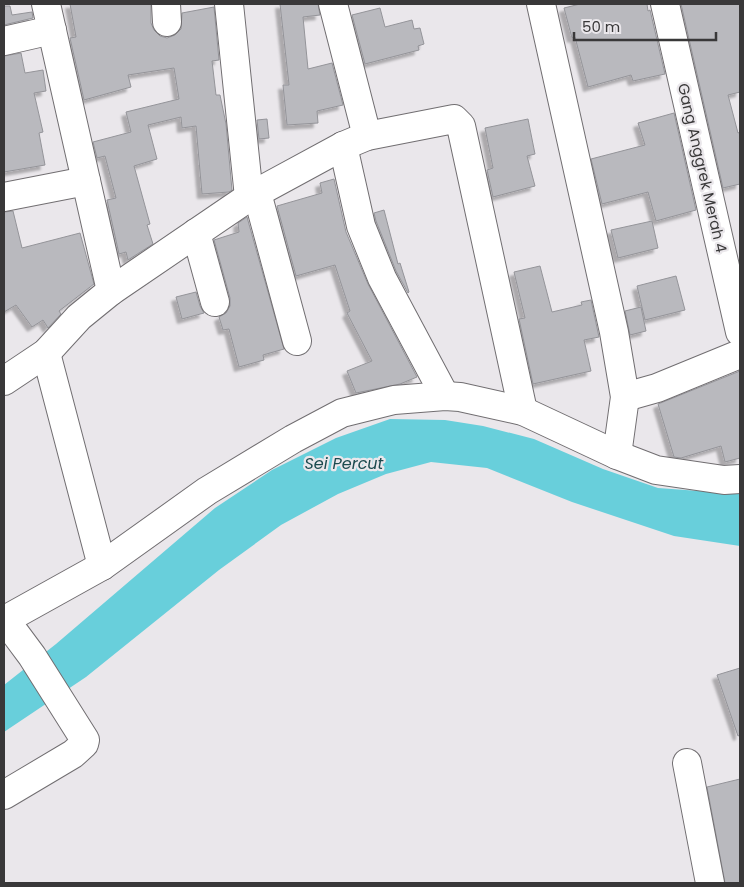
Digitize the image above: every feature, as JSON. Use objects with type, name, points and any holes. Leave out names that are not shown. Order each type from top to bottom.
[{"type":"street","points":[[46,4],[111,291]]},
{"type":"street","points":[[229,4],[253,195],[297,340]]},
{"type":"street","points":[[333,4],[368,136]]},
{"type":"street","points":[[542,4],[614,332],[625,397],[617,455]]},
{"type":"street","name":"Gang Anggrek Merah 4","points":[[665,4],[740,332]]},
{"type":"street","points":[[4,41],[52,30]]},
{"type":"street","points":[[4,381],[46,353],[78,317],[111,291],[253,195],[342,146],[368,136],[454,119],[461,126],[523,411]]},
{"type":"street","points":[[342,146],[361,226],[382,278],[445,396]]},
{"type":"street","points":[[4,197],[86,181]]},
{"type":"street","points":[[196,233],[215,302]]},
{"type":"street","points":[[46,353],[93,571]]},
{"type":"street","points":[[625,397],[657,388],[740,354]]},
{"type":"street","points":[[4,616],[12,616],[93,571],[207,491],[292,439],[342,413],[394,400],[445,396],[460,397],[523,411],[617,455],[656,470],[724,480],[740,479]]},
{"type":"street","points":[[4,616],[32,656],[85,740],[80,749],[4,795]]},
{"type":"street","points":[[687,762],[710,883]]},
{"type":"water","name":"Sei Percut","points":[[390,419],[445,420],[483,426],[534,439],[603,469],[658,488],[740,494],[740,546],[674,536],[572,502],[487,468],[431,462],[386,474],[338,494],[281,525],[219,570],[86,677],[4,732],[4,685],[56,644],[215,508],[272,470],[336,438]]},
{"type":"building","points":[[70,4],[151,4],[151,23],[154,30],[160,36],[167,38],[175,35],[181,29],[182,13],[214,7],[219,60],[212,61],[216,95],[220,95],[226,124],[232,190],[229,192],[202,194],[196,126],[182,128],[181,117],[148,125],[157,159],[134,166],[150,224],[147,225],[153,244],[128,260],[126,252],[119,254],[107,200],[116,198],[105,156],[97,158],[93,142],[131,132],[126,112],[179,99],[174,68],[128,75],[131,87],[84,100],[70,38],[76,37]]},
{"type":"building","points":[[280,4],[318,4],[320,15],[303,17],[308,69],[332,63],[343,105],[317,111],[318,123],[287,125],[283,85],[289,85]]},
{"type":"building","points":[[580,4],[647,4],[665,74],[633,81],[631,75],[588,87],[575,37],[572,38],[564,8]]},
{"type":"building","points":[[681,4],[740,4],[740,92],[728,95],[738,133],[740,132],[740,184],[723,188]]},
{"type":"building","points":[[4,6],[10,6],[12,15],[32,12],[33,18],[4,25]]},
{"type":"building","points":[[380,8],[385,27],[412,20],[414,29],[420,28],[424,44],[418,46],[419,50],[365,64],[352,15]]},
{"type":"building","points":[[21,53],[25,73],[43,70],[46,91],[34,93],[43,132],[39,133],[45,165],[4,172],[4,56]]},
{"type":"building","points":[[674,113],[696,210],[656,221],[648,192],[602,204],[591,159],[645,145],[638,123]]},
{"type":"building","points":[[267,119],[269,138],[259,139],[257,120]]},
{"type":"building","points":[[528,119],[535,154],[527,156],[535,186],[493,197],[487,170],[493,168],[485,128]]},
{"type":"building","points":[[334,179],[346,232],[368,284],[417,377],[400,384],[356,393],[347,371],[372,361],[347,313],[350,311],[335,265],[296,276],[277,206],[322,193],[320,183]]},
{"type":"building","points":[[384,210],[398,264],[400,263],[408,293],[396,271],[376,221],[374,213]]},
{"type":"building","points":[[13,211],[22,248],[80,233],[94,284],[59,311],[61,314],[48,328],[43,320],[32,327],[16,305],[4,312],[4,212]]},
{"type":"building","points":[[247,217],[284,349],[263,355],[264,360],[239,367],[229,329],[223,330],[219,317],[226,313],[230,306],[230,298],[214,240],[239,232],[238,223]]},
{"type":"building","points":[[652,221],[658,248],[618,258],[611,230]]},
{"type":"building","points":[[540,266],[552,312],[582,305],[581,302],[591,300],[599,337],[584,340],[591,371],[533,384],[519,319],[525,318],[514,272]]},
{"type":"building","points":[[676,276],[685,310],[645,320],[637,286]]},
{"type":"building","points":[[196,292],[204,313],[182,319],[176,297]]},
{"type":"building","points":[[641,307],[646,331],[630,335],[625,311]]},
{"type":"building","points":[[740,371],[740,458],[725,462],[721,446],[681,458],[674,457],[658,404]]},
{"type":"building","points":[[740,668],[740,735],[738,736],[717,675]]},
{"type":"building","points":[[740,779],[740,883],[725,883],[707,787]]}]
